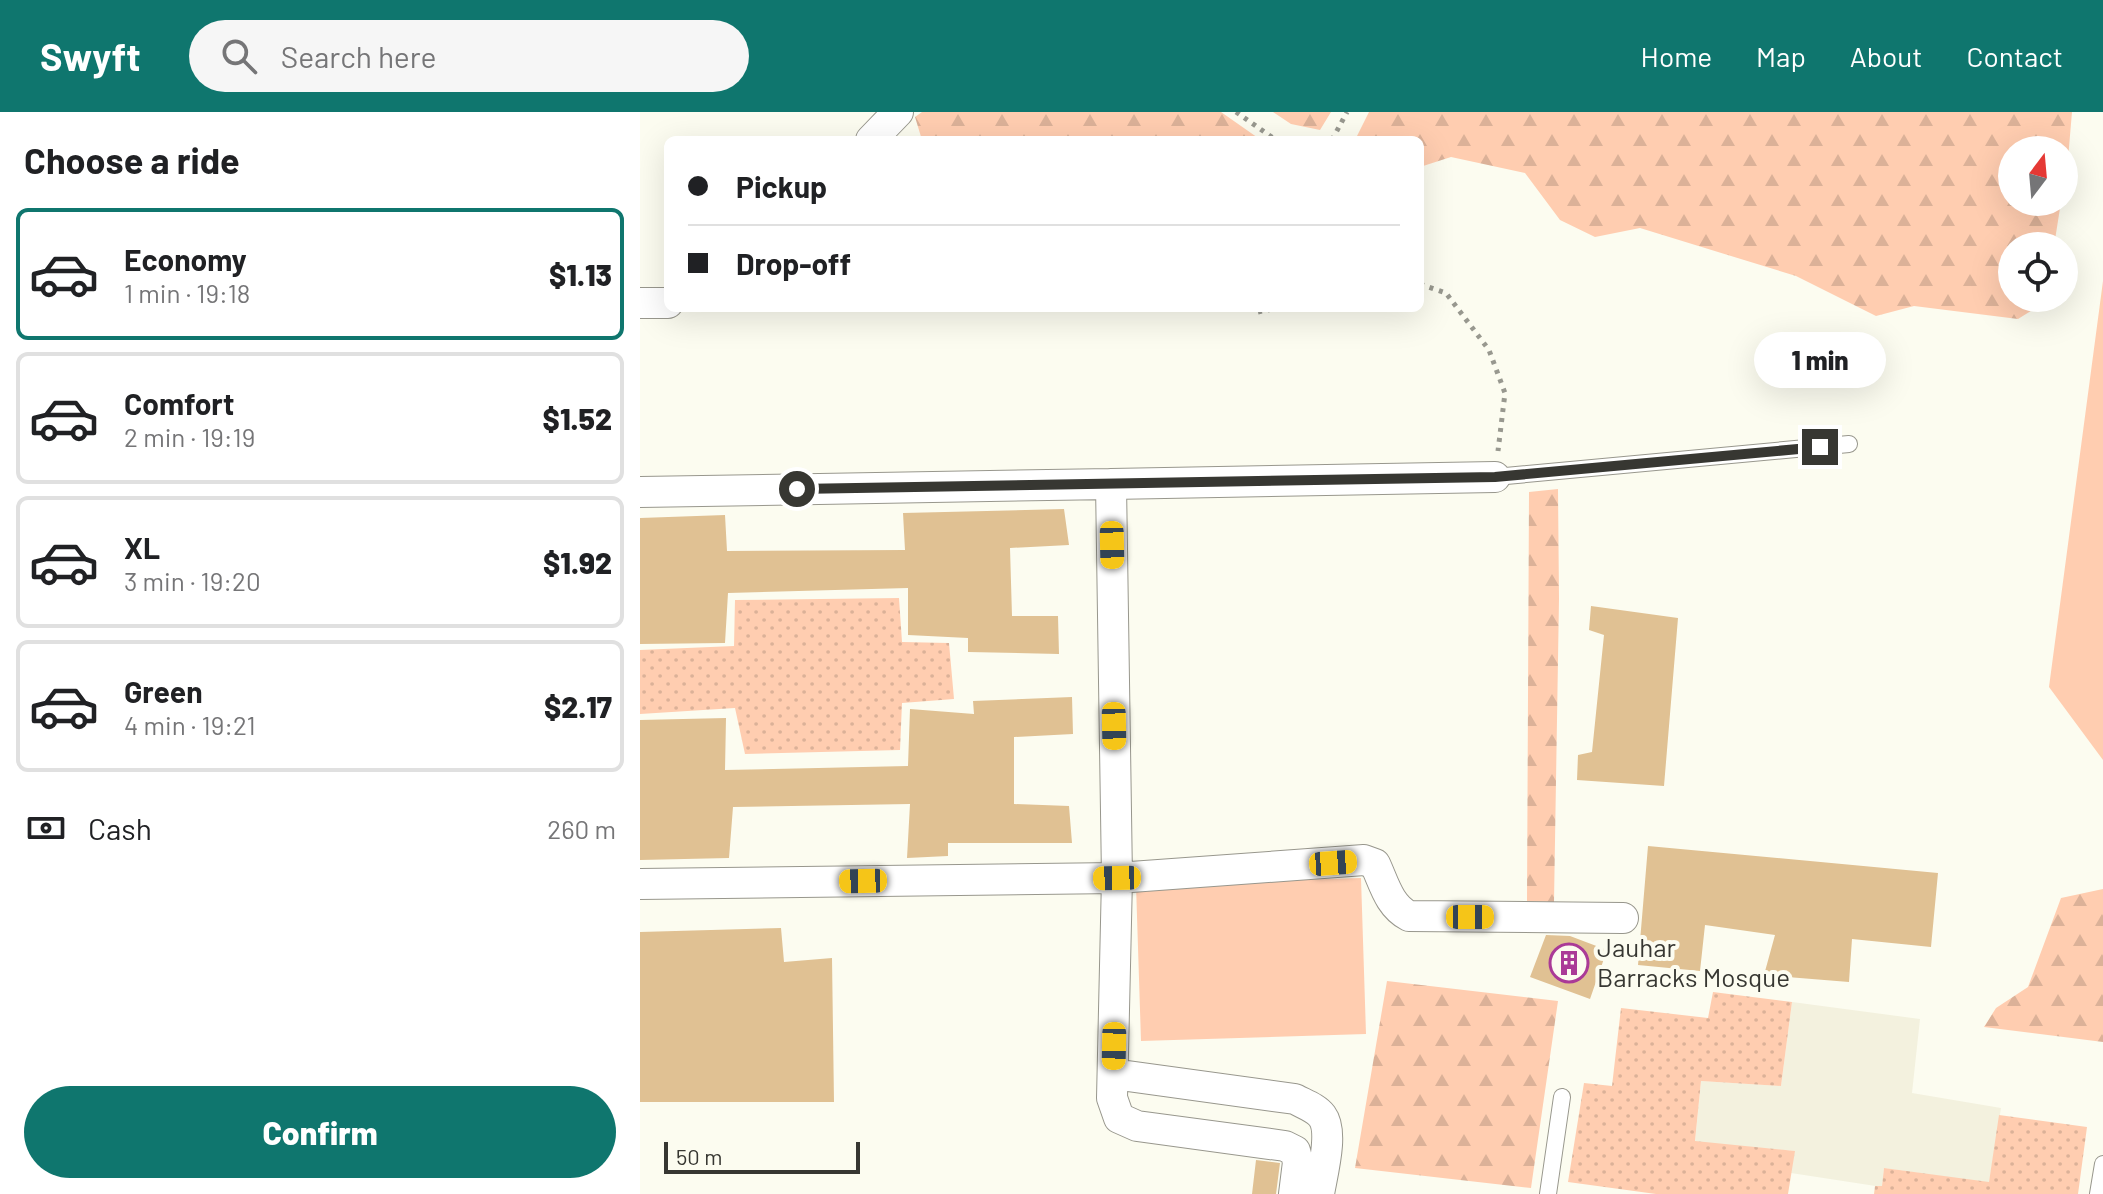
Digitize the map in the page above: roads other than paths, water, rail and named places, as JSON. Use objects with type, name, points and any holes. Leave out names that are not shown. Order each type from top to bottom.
[{"type":"street","points":[[875,136],[898,112]]},
{"type":"street","points":[[640,303],[664,303]]},
{"type":"street","points":[[640,492],[1495,477]]},
{"type":"street","points":[[1111,484],[1117,878],[1112,1098],[1119,1118],[1137,1126],[1274,1143],[1295,1151],[1298,1162],[1294,1194]]},
{"type":"street","points":[[640,884],[1117,878],[1364,860],[1375,864],[1390,898],[1399,911],[1409,916],[1623,918]]},
{"type":"street","points":[[1113,1074],[1295,1099],[1314,1108],[1324,1118],[1327,1133],[1319,1194]]},
{"type":"lane","points":[[1495,477],[1849,444]]},
{"type":"lane","points":[[1548,1194],[1562,1097]]},
{"type":"lane","points":[[2098,1194],[2103,1164]]},
{"type":"place","name":"Jauhar Barracks Mosque","points":[[1569,963]]}]
